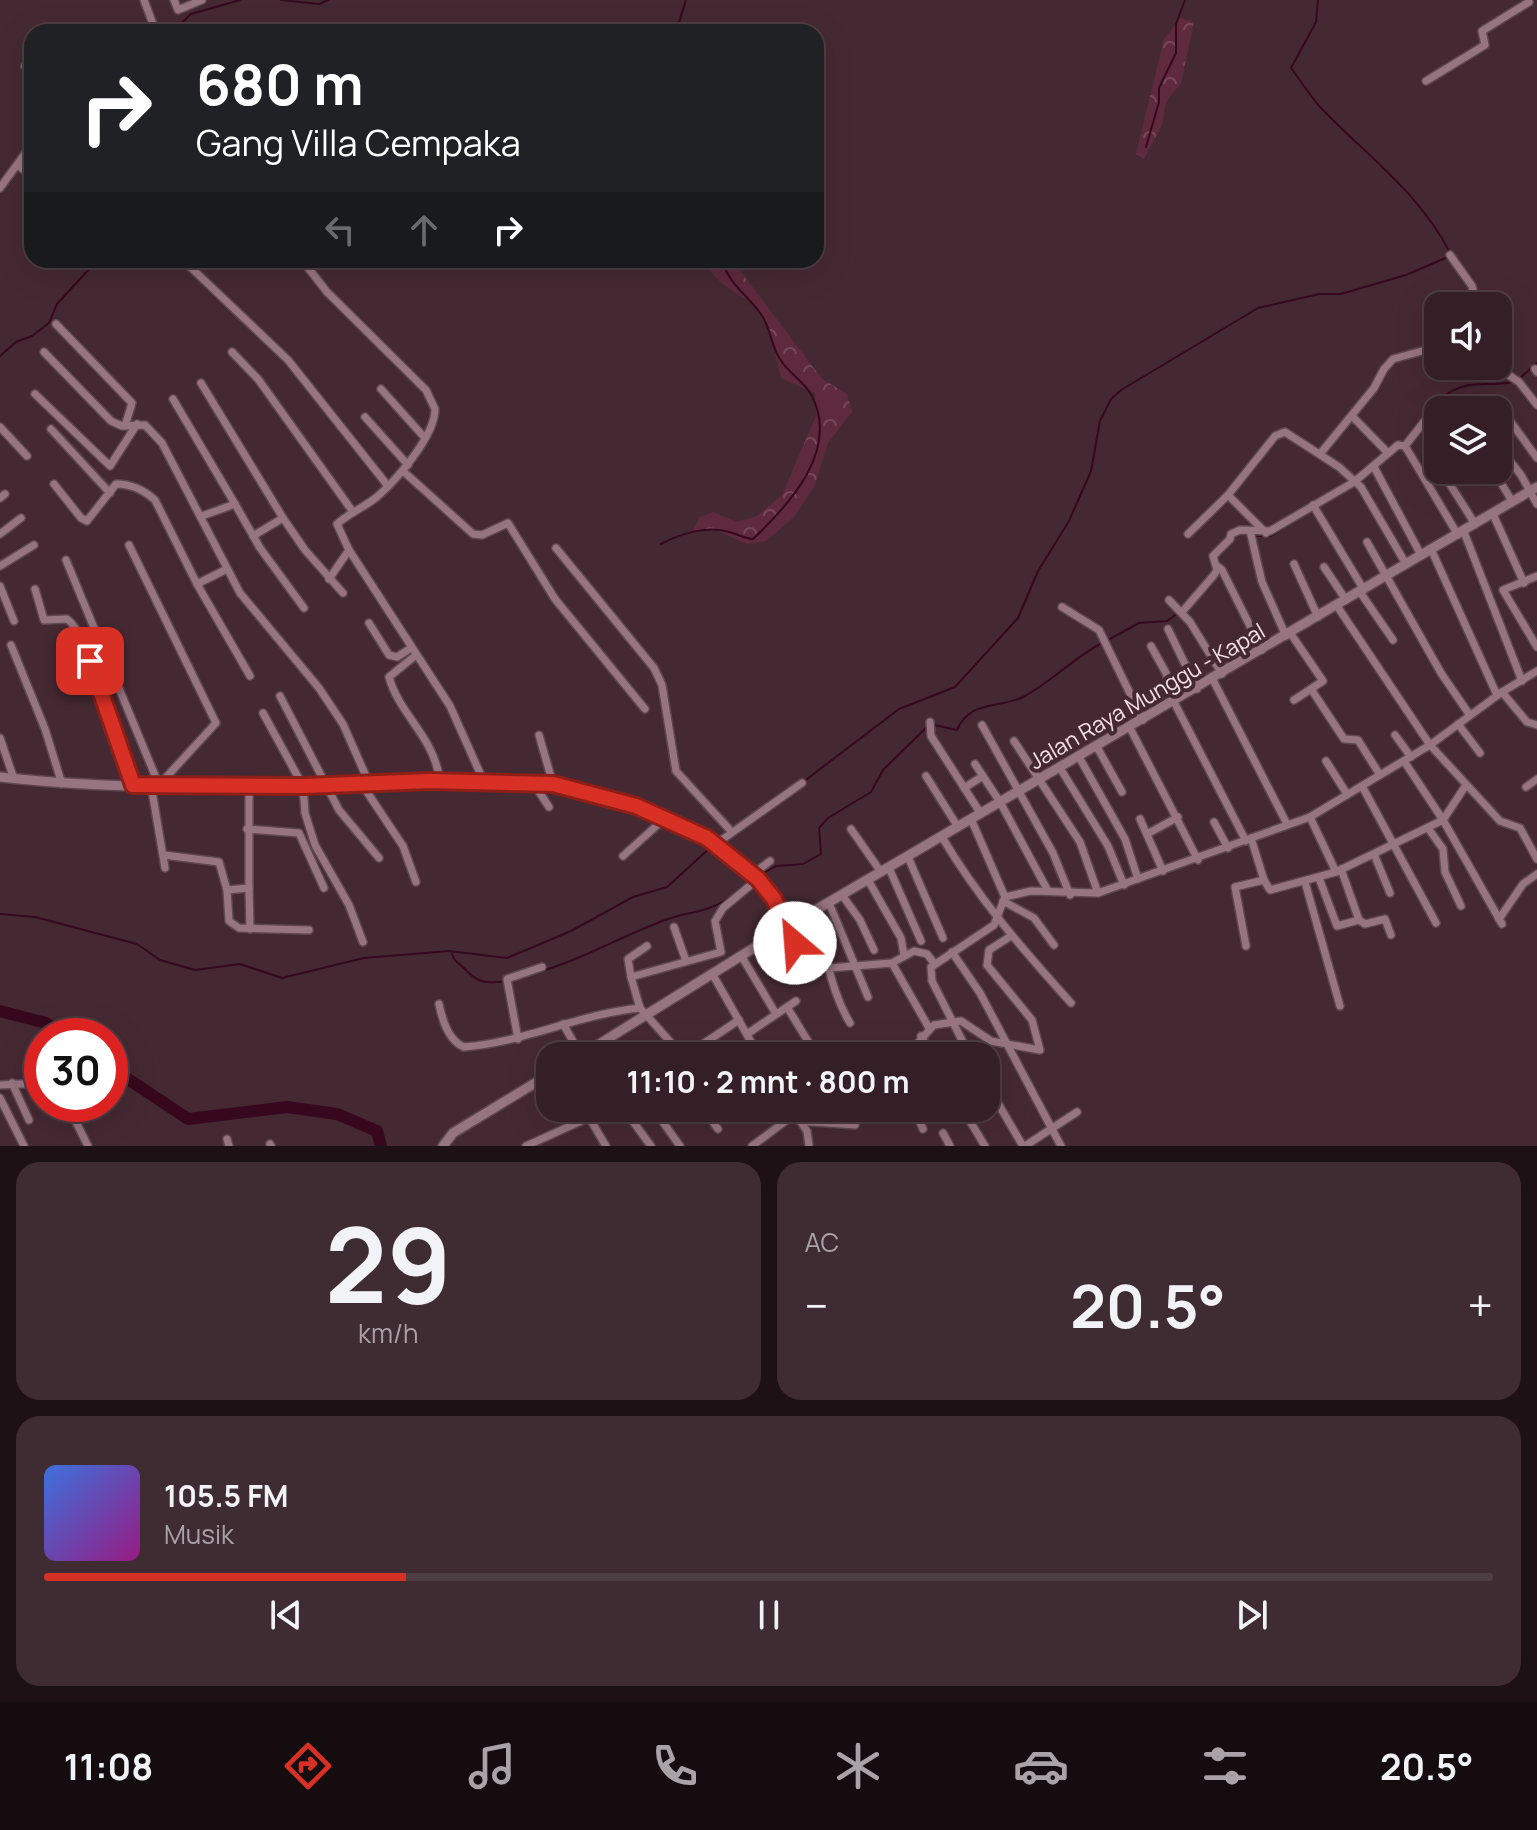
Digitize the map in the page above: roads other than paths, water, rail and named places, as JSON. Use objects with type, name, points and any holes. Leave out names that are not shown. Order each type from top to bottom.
[{"type":"street","points":[[144,0],[153,24]]},
{"type":"street","points":[[174,0],[178,10],[202,0]]},
{"type":"street","points":[[1426,81],[1485,45],[1482,31],[1529,1]]},
{"type":"street","points":[[0,188],[24,156]]},
{"type":"street","points":[[18,165],[24,170]]},
{"type":"street","points":[[1450,255],[1474,292]]},
{"type":"street","points":[[191,268],[288,360],[388,486]]},
{"type":"street","points":[[308,268],[327,292],[433,399],[435,416],[405,468],[388,486],[336,527],[450,706],[484,782]]},
{"type":"street","points":[[56,324],[132,403],[125,426]]},
{"type":"street","points":[[1320,454],[1393,359],[1422,351]]},
{"type":"street","points":[[44,352],[111,421],[125,426],[137,424],[149,427],[162,443],[240,593],[319,688],[343,724],[365,783],[403,846],[416,882]]},
{"type":"street","points":[[232,352],[258,379],[353,512]]},
{"type":"street","points":[[1512,377],[1537,405]]},
{"type":"street","points":[[201,383],[283,518],[343,593]]},
{"type":"street","points":[[381,389],[424,437]]},
{"type":"street","points":[[35,394],[110,466],[137,424]]},
{"type":"street","points":[[173,399],[253,536],[304,608]]},
{"type":"street","points":[[1352,416],[1388,453]]},
{"type":"street","points":[[365,417],[405,468],[473,534],[482,535],[508,523],[555,599],[645,709]]},
{"type":"street","points":[[1405,446],[1424,422]]},
{"type":"street","points":[[1512,424],[1537,458]]},
{"type":"street","points":[[0,427],[27,456]]},
{"type":"street","points":[[51,429],[110,493]]},
{"type":"street","points":[[1188,534],[1228,495],[1281,432],[1291,434],[1354,482],[1406,564]]},
{"type":"street","points":[[1262,650],[1213,556],[1230,539],[1229,536],[1240,530],[1266,533],[1354,482],[1398,445],[1405,446],[1461,533],[1522,681]]},
{"type":"street","points":[[1512,463],[1534,489],[1537,504]]},
{"type":"street","points":[[1374,467],[1421,555]]},
{"type":"street","points":[[54,484],[84,520],[95,514],[116,484],[132,485],[155,500],[197,584],[250,676]]},
{"type":"street","points":[[1450,484],[1475,524]]},
{"type":"street","points":[[1502,484],[1512,501]]},
{"type":"street","name":"Jalan Raya Munggu - Kapal","points":[[600,1042],[643,1012],[713,975],[807,915],[1213,680],[1534,489]]},
{"type":"street","points":[[1228,495],[1266,533]]},
{"type":"street","points":[[202,516],[235,504]]},
{"type":"street","points":[[1313,505],[1393,640]]},
{"type":"street","points":[[1493,514],[1524,583]]},
{"type":"street","points":[[0,534],[21,518]]},
{"type":"street","points":[[253,536],[283,518]]},
{"type":"street","points":[[1250,531],[1262,582],[1289,635],[1323,681],[1294,700]]},
{"type":"street","points":[[1367,542],[1469,714]]},
{"type":"street","points":[[0,566],[34,545]]},
{"type":"street","points":[[129,545],[215,718],[214,729],[155,785]]},
{"type":"street","points":[[556,548],[654,668],[662,685],[676,771],[730,830]]},
{"type":"street","points":[[1431,549],[1499,693],[1527,722],[1537,725]]},
{"type":"street","points":[[329,579],[349,550]]},
{"type":"street","points":[[66,560],[155,785],[165,868]]},
{"type":"street","points":[[1294,564],[1318,617]]},
{"type":"street","points":[[1182,612],[1204,590],[1217,566]]},
{"type":"street","points":[[1324,567],[1346,600]]},
{"type":"street","points":[[197,584],[227,569]]},
{"type":"street","points":[[1537,576],[1503,590],[1537,647]]},
{"type":"street","points":[[0,586],[14,621]]},
{"type":"street","points":[[35,589],[46,622],[67,619],[77,631],[101,687],[133,785]]},
{"type":"street","points":[[1169,600],[1182,612],[1222,674]]},
{"type":"street","points":[[1337,606],[1430,745],[1500,821],[1520,828],[1537,859]]},
{"type":"street","points":[[1062,607],[1099,630],[1143,720]]},
{"type":"street","points":[[369,623],[389,655],[397,657],[414,651]]},
{"type":"street","points":[[1168,629],[1197,689]]},
{"type":"street","points":[[11,645],[45,729],[62,784]]},
{"type":"street","points":[[1151,646],[1166,673],[1174,702],[1249,840],[1270,890],[1338,871],[1443,820],[1466,785]]},
{"type":"street","points":[[414,651],[389,677],[400,701],[433,749],[440,781]]},
{"type":"street","points":[[962,1042],[930,975],[934,963],[994,925],[1004,899],[1016,892],[1098,893],[1198,860],[1310,817],[1430,745],[1499,693],[1537,671]]},
{"type":"street","points":[[1213,680],[1287,824]]},
{"type":"street","points":[[1311,689],[1344,739],[1358,740],[1380,775]]},
{"type":"street","points":[[280,696],[339,810],[379,858]]},
{"type":"street","points":[[263,713],[303,786],[305,813],[315,845],[349,905],[363,942]]},
{"type":"street","points":[[930,722],[931,736],[981,814]]},
{"type":"street","points":[[1458,724],[1480,753]]},
{"type":"street","points":[[982,725],[1053,853],[1070,895]]},
{"type":"street","points":[[1130,728],[1198,860]]},
{"type":"street","points":[[539,735],[553,784]]},
{"type":"street","points":[[1395,735],[1501,922],[1523,884],[1537,874]]},
{"type":"street","points":[[0,738],[14,779]]},
{"type":"street","points":[[1014,741],[1084,851],[1098,893]]},
{"type":"street","points":[[1097,747],[1122,792]]},
{"type":"street","points":[[1079,757],[1125,839],[1138,879]]},
{"type":"street","points":[[1326,761],[1347,794]]},
{"type":"street","points":[[975,764],[1000,802],[1048,891]]},
{"type":"street","points":[[1060,768],[1108,846],[1124,885]]},
{"type":"street","points":[[926,776],[958,827]]},
{"type":"street","points":[[964,788],[983,776]]},
{"type":"street","points":[[0,777],[62,784],[133,785],[329,786],[440,781],[532,781],[553,784],[636,806],[715,840],[755,876],[774,899],[788,927],[799,961],[827,965],[892,963],[904,952],[922,952],[934,963]]},
{"type":"street","points":[[1526,787],[1537,779]]},
{"type":"street","points":[[532,781],[549,807]]},
{"type":"street","points":[[715,840],[802,783]]},
{"type":"street","points":[[249,786],[250,929]]},
{"type":"street","points":[[1362,786],[1436,923]]},
{"type":"street","points":[[1147,834],[1178,817]]},
{"type":"street","points":[[1310,817],[1359,920],[1365,924],[1385,919],[1391,935]]},
{"type":"street","points":[[623,856],[664,819]]},
{"type":"street","points":[[971,819],[1004,899],[1034,918],[1054,945]]},
{"type":"street","points":[[1140,819],[1163,871]]},
{"type":"street","points":[[1214,822],[1228,848]]},
{"type":"street","points":[[1428,828],[1443,849],[1445,872],[1461,906]]},
{"type":"street","points":[[247,829],[298,831],[324,888]]},
{"type":"street","points":[[851,829],[885,870],[921,941]]},
{"type":"street","points":[[942,837],[964,875],[1011,936],[1071,1003]]},
{"type":"street","points":[[1374,854],[1390,893]]},
{"type":"street","points":[[164,855],[219,862],[227,890],[230,924],[250,929],[309,930]]},
{"type":"street","points":[[908,857],[943,938]]},
{"type":"street","points":[[631,977],[716,956],[722,949],[713,927],[718,914],[770,861]]},
{"type":"street","points":[[1319,878],[1337,926],[1359,920]]},
{"type":"street","points":[[868,880],[904,952]]},
{"type":"street","points":[[1246,946],[1233,889],[1264,880]]},
{"type":"street","points":[[1305,882],[1340,1006]]},
{"type":"street","points":[[227,890],[249,888]]},
{"type":"street","points":[[842,895],[860,920],[874,950]]},
{"type":"street","points":[[774,899],[807,915],[821,936],[834,997],[850,1023]]},
{"type":"street","points":[[829,903],[858,965],[868,997]]},
{"type":"street","points":[[674,927],[686,961]]},
{"type":"street","points":[[917,1042],[929,1028],[965,1022],[981,1037],[1040,1050],[1032,1020],[987,965],[989,950],[1011,936]]},
{"type":"street","points":[[647,946],[628,959],[631,977],[643,1012],[671,1042]]},
{"type":"street","points":[[952,952],[980,993],[1061,1146]]},
{"type":"street","points":[[716,956],[723,969]]},
{"type":"street","points":[[742,957],[776,1014]]},
{"type":"street","points":[[892,963],[929,1028]]},
{"type":"street","points":[[518,1039],[507,982],[542,967]]},
{"type":"street","points":[[713,975],[751,1042]]},
{"type":"street","points":[[747,1034],[796,1001]]},
{"type":"street","points":[[439,1004],[442,1020],[459,1046],[518,1039],[591,1014],[643,1012]]},
{"type":"street","points":[[787,1007],[810,1042]]},
{"type":"street","points":[[711,1042],[739,1020]]},
{"type":"street","points":[[563,1024],[573,1042]]},
{"type":"street","points":[[921,1036],[924,1042]]},
{"type":"street","points":[[12,1083],[24,1109]]},
{"type":"street","points":[[0,1085],[24,1083]]},
{"type":"street","points":[[443,1146],[453,1133],[536,1083]]},
{"type":"street","points":[[0,1098],[24,1146]]},
{"type":"street","points":[[1000,1106],[1024,1146],[1077,1112]]},
{"type":"street","points":[[76,1122],[88,1146]]},
{"type":"street","points":[[526,1146],[582,1122]]},
{"type":"street","points":[[594,1122],[606,1146]]},
{"type":"street","points":[[633,1122],[651,1146]]},
{"type":"street","points":[[663,1122],[680,1146]]},
{"type":"street","points":[[713,1122],[718,1129]]},
{"type":"street","points":[[752,1146],[784,1122]]},
{"type":"street","points":[[798,1122],[809,1146]]},
{"type":"street","points":[[920,1122],[923,1129]]},
{"type":"street","points":[[970,1122],[985,1146]]},
{"type":"street","points":[[943,1133],[950,1146]]},
{"type":"street","points":[[550,1135],[555,1146]]},
{"type":"waterway","points":[[180,24],[191,14],[240,0]]},
{"type":"waterway","points":[[281,0],[319,4],[328,0]]},
{"type":"waterway","points":[[678,24],[686,0]]},
{"type":"waterway","points":[[1146,147],[1159,102],[1159,88],[1176,53],[1176,24],[1185,0]]},
{"type":"waterway","points":[[1318,0],[1316,22],[1291,68],[1321,108],[1408,193],[1438,231],[1450,253]]},
{"type":"waterway","points":[[803,782],[899,709],[955,687],[1018,618],[1038,571],[1069,521],[1091,471],[1100,421],[1111,399],[1121,390],[1258,308],[1319,294],[1341,294],[1406,275],[1448,257]]},
{"type":"waterway","points":[[0,356],[16,342],[32,336],[49,323],[57,304],[90,268]]},
{"type":"waterway","points":[[661,544],[703,530],[721,530],[753,539],[782,509],[807,474],[820,436],[819,416],[812,396],[780,359],[764,319],[724,268]]},
{"type":"waterway","points":[[1520,378],[1537,363]]},
{"type":"waterway","points":[[1444,396],[1469,385],[1512,382]]},
{"type":"waterway","points":[[1419,422],[1424,416]]},
{"type":"waterway","points":[[1345,491],[1355,485]]},
{"type":"waterway","points":[[1256,536],[1271,536],[1286,526]]},
{"type":"waterway","points":[[1108,640],[1139,623],[1167,621],[1178,613]]},
{"type":"waterway","points":[[934,725],[957,730],[970,713],[1025,696],[1102,643]]},
{"type":"waterway","points":[[760,875],[776,866],[803,864],[821,854],[819,828],[828,818],[871,792],[883,770],[928,726]]},
{"type":"waterway","points":[[0,914],[35,917],[137,944],[160,960],[195,970],[240,964],[282,978],[364,958],[449,951],[507,958],[571,931],[633,897],[667,887],[710,848]]},
{"type":"waterway","points":[[535,973],[651,925],[726,900]]},
{"type":"waterway","points":[[452,953],[456,962],[478,979],[506,981]]},
{"type":"waterway","points":[[0,1011],[27,1018]]},
{"type":"waterway","points":[[128,1079],[188,1119],[287,1107],[337,1114],[377,1131],[381,1146]]}]
